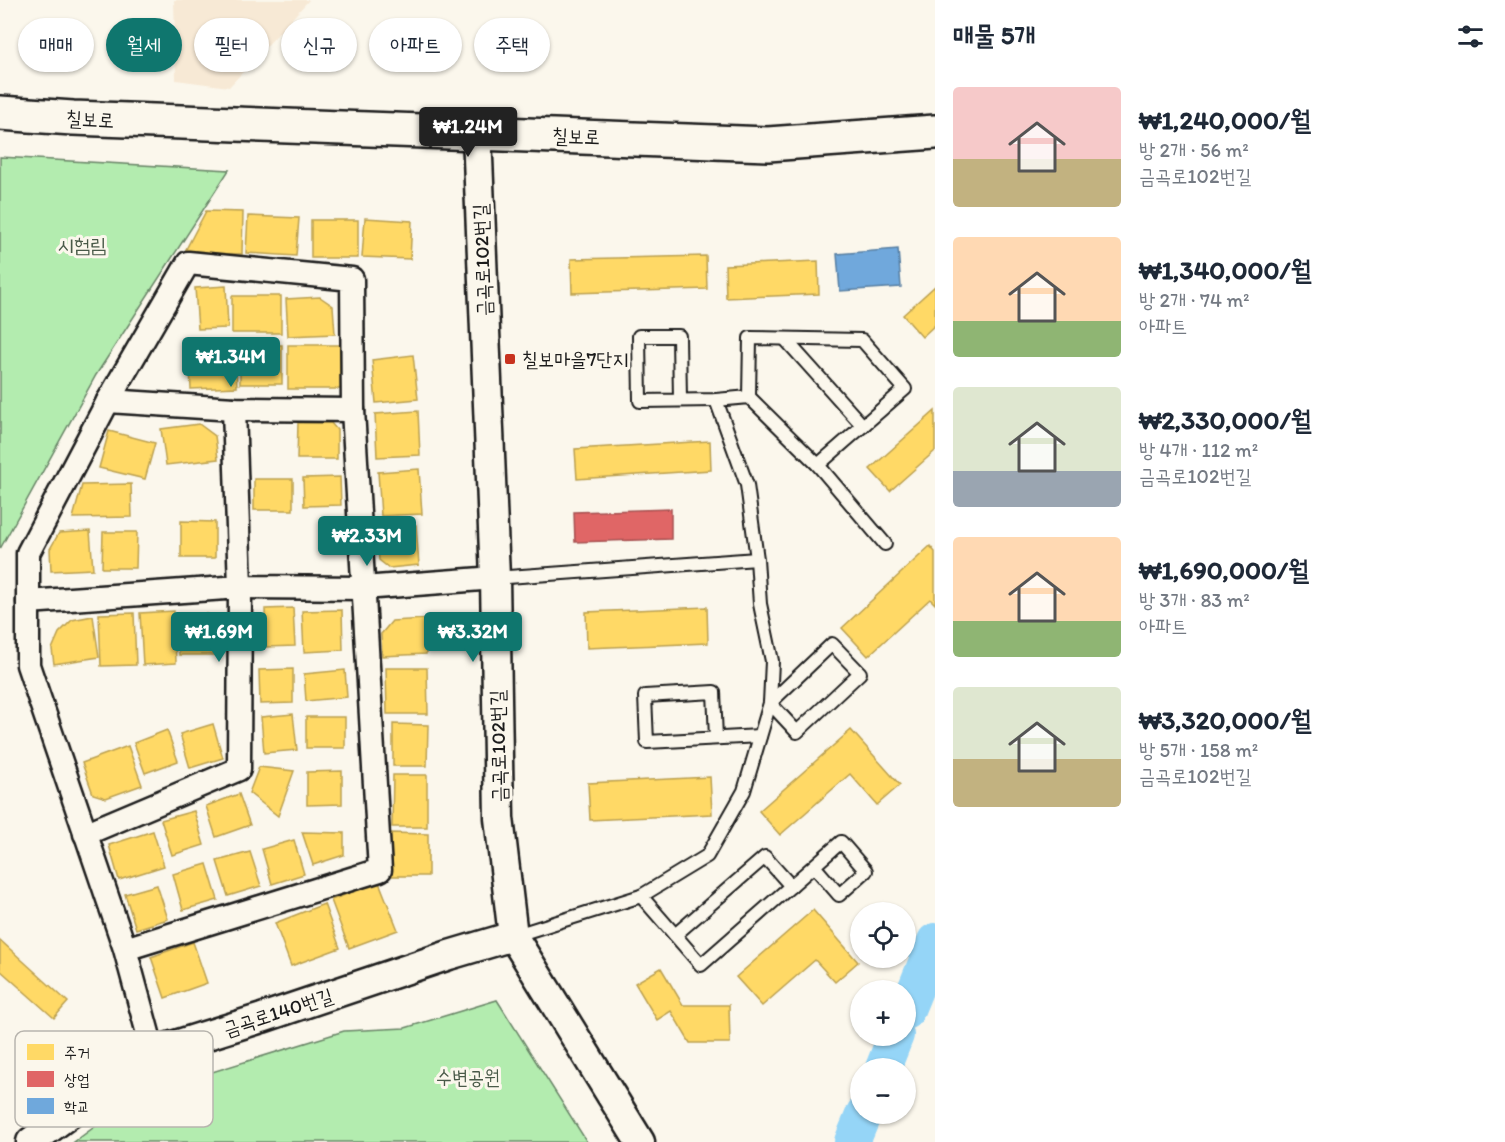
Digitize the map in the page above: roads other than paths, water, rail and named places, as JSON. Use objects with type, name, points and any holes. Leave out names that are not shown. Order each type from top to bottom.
[{"type":"main road","name":"칠보로","points":[[0,113],[73,118],[768,144],[935,132]]},
{"type":"street","name":"금곡로102번길","points":[[477,133],[495,578],[499,818],[513,936],[640,1142]]},
{"type":"street","points":[[125,949],[380,870],[353,410],[352,279],[188,263],[108,401],[28,554],[28,665],[125,949],[147,1031]]},
{"type":"street","points":[[108,401],[234,409],[353,410]]},
{"type":"street","points":[[85,834],[239,769],[240,587],[234,409]]},
{"type":"street","points":[[28,602],[240,587],[363,588],[495,578]]},
{"type":"street","name":"금곡로140번길","points":[[213,1033],[513,936]]},
{"type":"street","name":"금곡로140번길","points":[[32,1142],[52,1127]]},
{"type":"lane","points":[[680,400],[679,336],[639,336],[640,401],[716,400],[749,397]]},
{"type":"lane","points":[[818,465],[905,389],[862,340],[750,339],[749,397],[818,465],[885,544]]},
{"type":"lane","points":[[785,339],[863,426]]},
{"type":"lane","points":[[513,936],[641,896],[707,856],[744,791],[770,703],[772,662],[760,604],[757,559],[747,485],[716,400]]},
{"type":"lane","points":[[495,578],[757,559]]},
{"type":"lane","points":[[832,644],[860,673],[797,732],[770,703],[832,644]]},
{"type":"lane","points":[[716,738],[714,692],[645,696],[647,742],[760,736]]},
{"type":"lane","points":[[675,935],[765,857],[791,886]]},
{"type":"lane","points":[[641,896],[701,965],[814,866]]},
{"type":"waterway","points":[[916,988],[935,941]]},
{"type":"waterway","points":[[887,1058],[892,1046]]},
{"type":"waterway","points":[[852,1142],[859,1124]]},
{"type":"place","name":"칠보마을7단지","points":[[510,359]]},
{"type":"park label","name":"시험림","points":[[82,245]]},
{"type":"park label","name":"수변공원","points":[[468,1077]]}]
